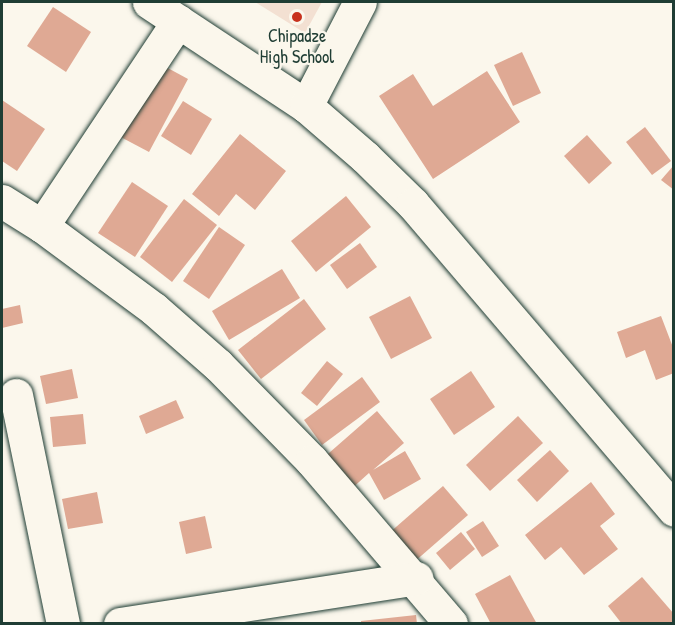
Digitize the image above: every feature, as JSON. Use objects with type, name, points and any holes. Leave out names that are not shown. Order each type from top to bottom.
[{"type":"street","points":[[149,2],[306,106],[413,204],[674,510]]},
{"type":"street","points":[[306,106],[360,2]]},
{"type":"street","points":[[42,226],[178,21]]},
{"type":"street","points":[[2,201],[42,226],[218,365],[416,578],[451,624]]},
{"type":"street","points":[[16,395],[63,624]]},
{"type":"street","points":[[120,624],[416,578]]},
{"type":"shaded area","name":"Chipadze High School","points":[[255,2],[322,2],[305,33]]},
{"type":"building","points":[[53,7],[91,32],[66,72],[27,46]]},
{"type":"building","points":[[522,52],[541,93],[513,106],[494,65]]},
{"type":"building","points":[[153,60],[188,79],[149,152],[115,134]]},
{"type":"building","points":[[487,71],[520,122],[433,179],[379,96],[413,74],[433,106]]},
{"type":"building","points":[[2,100],[45,129],[17,171],[2,161]]},
{"type":"building","points":[[183,101],[212,119],[191,155],[161,136]]},
{"type":"building","points":[[645,127],[671,161],[652,175],[626,142]]},
{"type":"building","points":[[240,134],[286,171],[255,210],[236,194],[219,216],[192,194]]},
{"type":"building","points":[[587,135],[612,163],[589,184],[564,156]]},
{"type":"building","points":[[674,165],[674,190],[661,180]]},
{"type":"building","points":[[132,182],[168,206],[135,257],[98,233]]},
{"type":"building","points":[[346,196],[371,227],[316,272],[291,241]]},
{"type":"building","points":[[184,199],[217,225],[172,282],[140,257]]},
{"type":"building","points":[[219,227],[245,245],[209,299],[183,281]]},
{"type":"building","points":[[360,243],[377,267],[347,289],[330,265]]},
{"type":"building","points":[[282,269],[300,298],[229,340],[212,311]]},
{"type":"building","points":[[410,296],[432,338],[391,359],[369,317]]},
{"type":"building","points":[[304,299],[326,329],[261,379],[238,350]]},
{"type":"building","points":[[20,305],[23,323],[2,328],[2,309]]},
{"type":"building","points":[[661,316],[674,350],[674,373],[656,380],[645,350],[626,358],[617,332]]},
{"type":"building","points":[[327,361],[343,374],[317,406],[301,393]]},
{"type":"building","points":[[72,369],[78,398],[46,404],[40,376]]},
{"type":"building","points":[[471,371],[495,407],[454,435],[430,399]]},
{"type":"building","points":[[362,377],[380,402],[322,445],[304,420]]},
{"type":"building","points":[[176,400],[184,418],[146,434],[139,416]]},
{"type":"building","points":[[377,411],[404,443],[373,470],[405,451],[421,479],[384,500],[369,473],[349,491],[321,460]]},
{"type":"building","points":[[83,414],[86,444],[53,447],[50,417]]},
{"type":"building","points":[[518,416],[543,443],[490,491],[466,465]]},
{"type":"building","points":[[550,450],[569,471],[537,502],[517,480]]},
{"type":"building","points":[[591,482],[615,514],[600,526],[618,549],[584,575],[561,547],[545,560],[525,535]]},
{"type":"building","points":[[443,486],[468,515],[413,563],[388,534]]},
{"type":"building","points":[[97,492],[103,523],[68,529],[62,499]]},
{"type":"building","points":[[205,516],[212,548],[186,554],[179,522]]},
{"type":"building","points":[[483,521],[499,546],[482,557],[466,532]]},
{"type":"building","points":[[461,532],[475,549],[450,570],[436,553]]},
{"type":"building","points":[[510,575],[537,624],[491,624],[475,594]]},
{"type":"building","points":[[642,577],[674,614],[674,624],[622,624],[608,606]]},
{"type":"building","points":[[416,615],[417,624],[361,624],[361,621]]},
{"type":"place","name":"Chipadze High School","points":[[297,17]]}]
